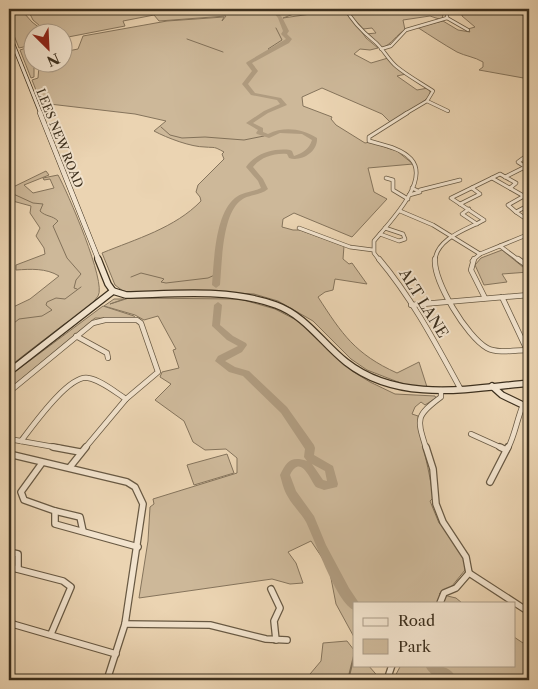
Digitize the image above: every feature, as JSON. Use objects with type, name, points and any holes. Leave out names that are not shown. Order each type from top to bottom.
[{"type":"main road","name":"LEES NEW ROAD","points":[[9,34],[108,284],[113,291]]},
{"type":"main road","points":[[9,372],[113,291],[126,296],[229,295],[249,297],[276,304],[305,320],[340,356],[368,377],[412,389],[441,390],[529,383]]},
{"type":"main road","points":[[492,386],[502,395],[526,406]]},
{"type":"street","points":[[9,14],[45,9]]},
{"type":"street","points":[[299,228],[350,247],[373,250],[374,241],[400,211],[418,173],[412,160],[402,151],[369,141],[369,137],[431,98],[432,89],[400,69],[374,41],[367,37],[356,22],[351,19],[346,9]]},
{"type":"street","points":[[447,9],[447,18]]},
{"type":"street","points":[[381,49],[391,46],[406,30],[447,18],[468,30]]},
{"type":"street","points":[[427,101],[448,111]]},
{"type":"street","points":[[529,154],[518,162],[529,170]]},
{"type":"street","points":[[505,177],[525,167]]},
{"type":"street","points":[[502,297],[528,350],[488,349],[480,343],[450,300],[434,269],[433,263],[440,247],[484,219],[451,198],[500,174],[516,183],[510,188]]},
{"type":"street","points":[[386,178],[392,180],[393,190],[408,197],[418,194],[420,190]]},
{"type":"street","points":[[492,178],[529,199]]},
{"type":"street","points":[[412,188],[420,190],[460,180]]},
{"type":"street","points":[[460,204],[480,194],[472,188]]},
{"type":"street","points":[[524,196],[508,205],[529,221]]},
{"type":"street","points":[[516,212],[529,205]]},
{"type":"street","points":[[469,209],[462,214],[477,224]]},
{"type":"street","points":[[400,211],[433,225],[480,254]]},
{"type":"street","points":[[380,234],[399,240],[405,239],[403,234],[385,228]]},
{"type":"street","points":[[485,298],[471,266],[473,259],[480,254],[529,234]]},
{"type":"street","points":[[500,246],[528,265]]},
{"type":"street","name":"ALT LANE","points":[[373,250],[391,273],[437,345],[460,388]]},
{"type":"street","points":[[411,305],[450,300],[529,295]]},
{"type":"street","points":[[9,392],[76,336],[100,321],[137,320],[141,323],[158,372],[126,400],[80,452],[70,467]]},
{"type":"street","points":[[76,336],[107,354],[108,358]]},
{"type":"street","points":[[21,441],[45,410],[79,379],[88,378],[126,400]]},
{"type":"street","points":[[440,602],[444,593],[456,588],[468,573],[466,557],[443,522],[436,504],[433,469],[420,429],[420,418],[423,410],[441,397],[441,390]]},
{"type":"street","points":[[490,482],[512,440],[515,423],[526,406]]},
{"type":"street","points":[[471,434],[506,450]]},
{"type":"street","points":[[9,438],[80,452]]},
{"type":"street","points":[[9,454],[127,482],[134,487],[142,504],[138,547],[125,624],[107,680]]},
{"type":"street","points":[[42,463],[21,492],[24,500],[55,511],[80,516],[83,531]]},
{"type":"street","points":[[55,511],[55,524],[138,547]]},
{"type":"street","points":[[9,552],[18,554],[18,569]]},
{"type":"street","points":[[9,567],[63,581],[71,587],[51,634]]},
{"type":"street","points":[[468,573],[513,602]]},
{"type":"street","points":[[271,588],[280,608],[274,621],[276,640]]},
{"type":"street","points":[[516,604],[529,612]]},
{"type":"street","points":[[9,633],[11,624],[116,654]]},
{"type":"street","points":[[125,624],[210,625],[276,640],[287,640]]},
{"type":"street","points":[[387,680],[392,666]]},
{"type":"green space","points":[[49,9],[307,9],[283,18],[318,13],[344,12],[356,23],[366,38],[378,48],[370,50],[360,49],[354,54],[371,63],[388,58],[406,74],[397,76],[417,90],[428,88],[430,96],[419,105],[390,122],[382,114],[322,88],[302,97],[303,106],[332,117],[331,119],[336,125],[365,143],[370,142],[397,151],[413,164],[368,168],[374,192],[387,199],[352,237],[294,213],[283,219],[282,227],[300,230],[344,246],[343,259],[349,264],[352,263],[367,284],[335,279],[333,290],[325,292],[318,297],[342,332],[370,358],[397,373],[419,362],[427,387],[411,387],[367,370],[351,359],[313,321],[278,301],[254,294],[199,291],[134,293],[123,291],[115,285],[102,253],[167,226],[191,210],[201,201],[196,192],[198,185],[224,159],[222,154],[224,152],[215,148],[186,144],[154,131],[166,121],[135,114],[41,103],[32,80],[38,78],[38,72],[72,72],[72,50],[78,49],[83,36],[167,21],[224,17],[222,21],[226,16],[159,21],[154,15],[123,21],[125,26],[72,36],[72,22],[35,22],[29,12]]},
{"type":"green space","points":[[369,9],[433,9],[432,13],[443,14],[442,20],[430,16],[403,20],[405,30],[382,48],[366,34],[376,33],[372,28],[363,29],[347,11],[365,13]]},
{"type":"green space","points":[[465,9],[529,9],[529,79],[479,70],[483,67],[483,62],[457,52],[417,27],[443,21],[458,30],[470,32],[468,29],[475,27],[462,16],[462,11]]},
{"type":"green space","points":[[24,13],[32,22],[22,22],[22,47],[19,48],[9,23],[9,15]]},
{"type":"green space","points":[[29,72],[34,72],[34,77],[31,78]]},
{"type":"green space","points":[[46,171],[49,175],[24,185],[33,193],[54,188],[50,179],[44,180],[43,178],[58,175],[92,256],[97,274],[98,296],[82,312],[9,367],[9,309],[30,299],[59,276],[44,270],[16,270],[16,265],[45,254],[44,248],[36,236],[40,228],[30,213],[31,206],[9,200],[9,189]]},
{"type":"green space","points":[[502,250],[529,272],[502,274],[507,282],[484,285],[475,265],[481,258]]},
{"type":"green space","points":[[129,298],[240,299],[275,309],[302,323],[352,371],[370,382],[395,394],[435,396],[436,398],[425,405],[421,402],[415,407],[412,414],[418,416],[432,488],[433,498],[430,501],[439,523],[448,532],[464,558],[465,570],[452,586],[439,594],[456,598],[461,602],[353,602],[353,635],[336,604],[329,568],[311,541],[288,552],[296,563],[303,583],[290,584],[272,579],[139,598],[148,541],[150,507],[154,504],[153,499],[237,473],[237,458],[226,449],[205,450],[193,442],[184,421],[155,400],[171,384],[160,377],[162,372],[179,368],[173,350],[176,349],[158,316],[144,320],[135,315],[104,306],[114,299],[124,299],[110,304]]},
{"type":"green space","points":[[103,306],[134,316],[136,319],[95,318],[9,389],[9,378],[16,371]]},
{"type":"green space","points":[[227,454],[234,473],[194,485],[187,465]]},
{"type":"green space","points":[[516,638],[529,647],[529,680],[393,680],[400,666],[516,666]]},
{"type":"green space","points":[[347,641],[353,649],[353,666],[369,666],[381,680],[305,680],[321,661],[323,643]]},
{"type":"waterway","points":[[216,285],[221,240],[227,215],[237,200],[265,189],[261,180],[249,167],[261,157],[273,153],[290,152],[291,157],[295,158],[308,152],[314,143],[315,139],[303,132],[279,131],[269,136],[259,133],[261,129],[249,123],[266,112],[284,105],[279,99],[253,94],[245,84],[255,71],[249,63],[287,42],[289,39],[284,34],[286,31],[280,17],[276,13],[292,9]]},
{"type":"waterway","points":[[503,9],[529,17]]},
{"type":"waterway","points":[[270,51],[268,49],[282,40],[276,28]]},
{"type":"waterway","points":[[187,39],[223,52]]},
{"type":"waterway","points":[[161,127],[170,135],[182,138],[205,137],[244,140],[264,136]]},
{"type":"waterway","points":[[9,192],[33,203],[43,204],[40,211],[58,221],[53,226],[67,258],[81,274],[76,280],[74,288],[77,289]]},
{"type":"waterway","points":[[131,277],[141,273],[164,279],[161,282],[166,283],[208,278],[217,274]]},
{"type":"waterway","points":[[9,327],[19,319],[42,316],[52,310],[46,305],[47,302],[56,298],[65,299],[81,287]]},
{"type":"waterway","points":[[218,305],[216,326],[230,338],[243,345],[239,350],[219,361],[232,370],[246,373],[284,410],[310,448],[309,457],[329,469],[333,484],[324,486],[319,483],[308,466],[304,464],[295,463],[289,467],[285,475],[291,493],[310,519],[345,592],[353,603]]},
{"type":"waterway","points":[[348,680],[353,660]]},
{"type":"waterway","points":[[432,666],[451,680]]}]
